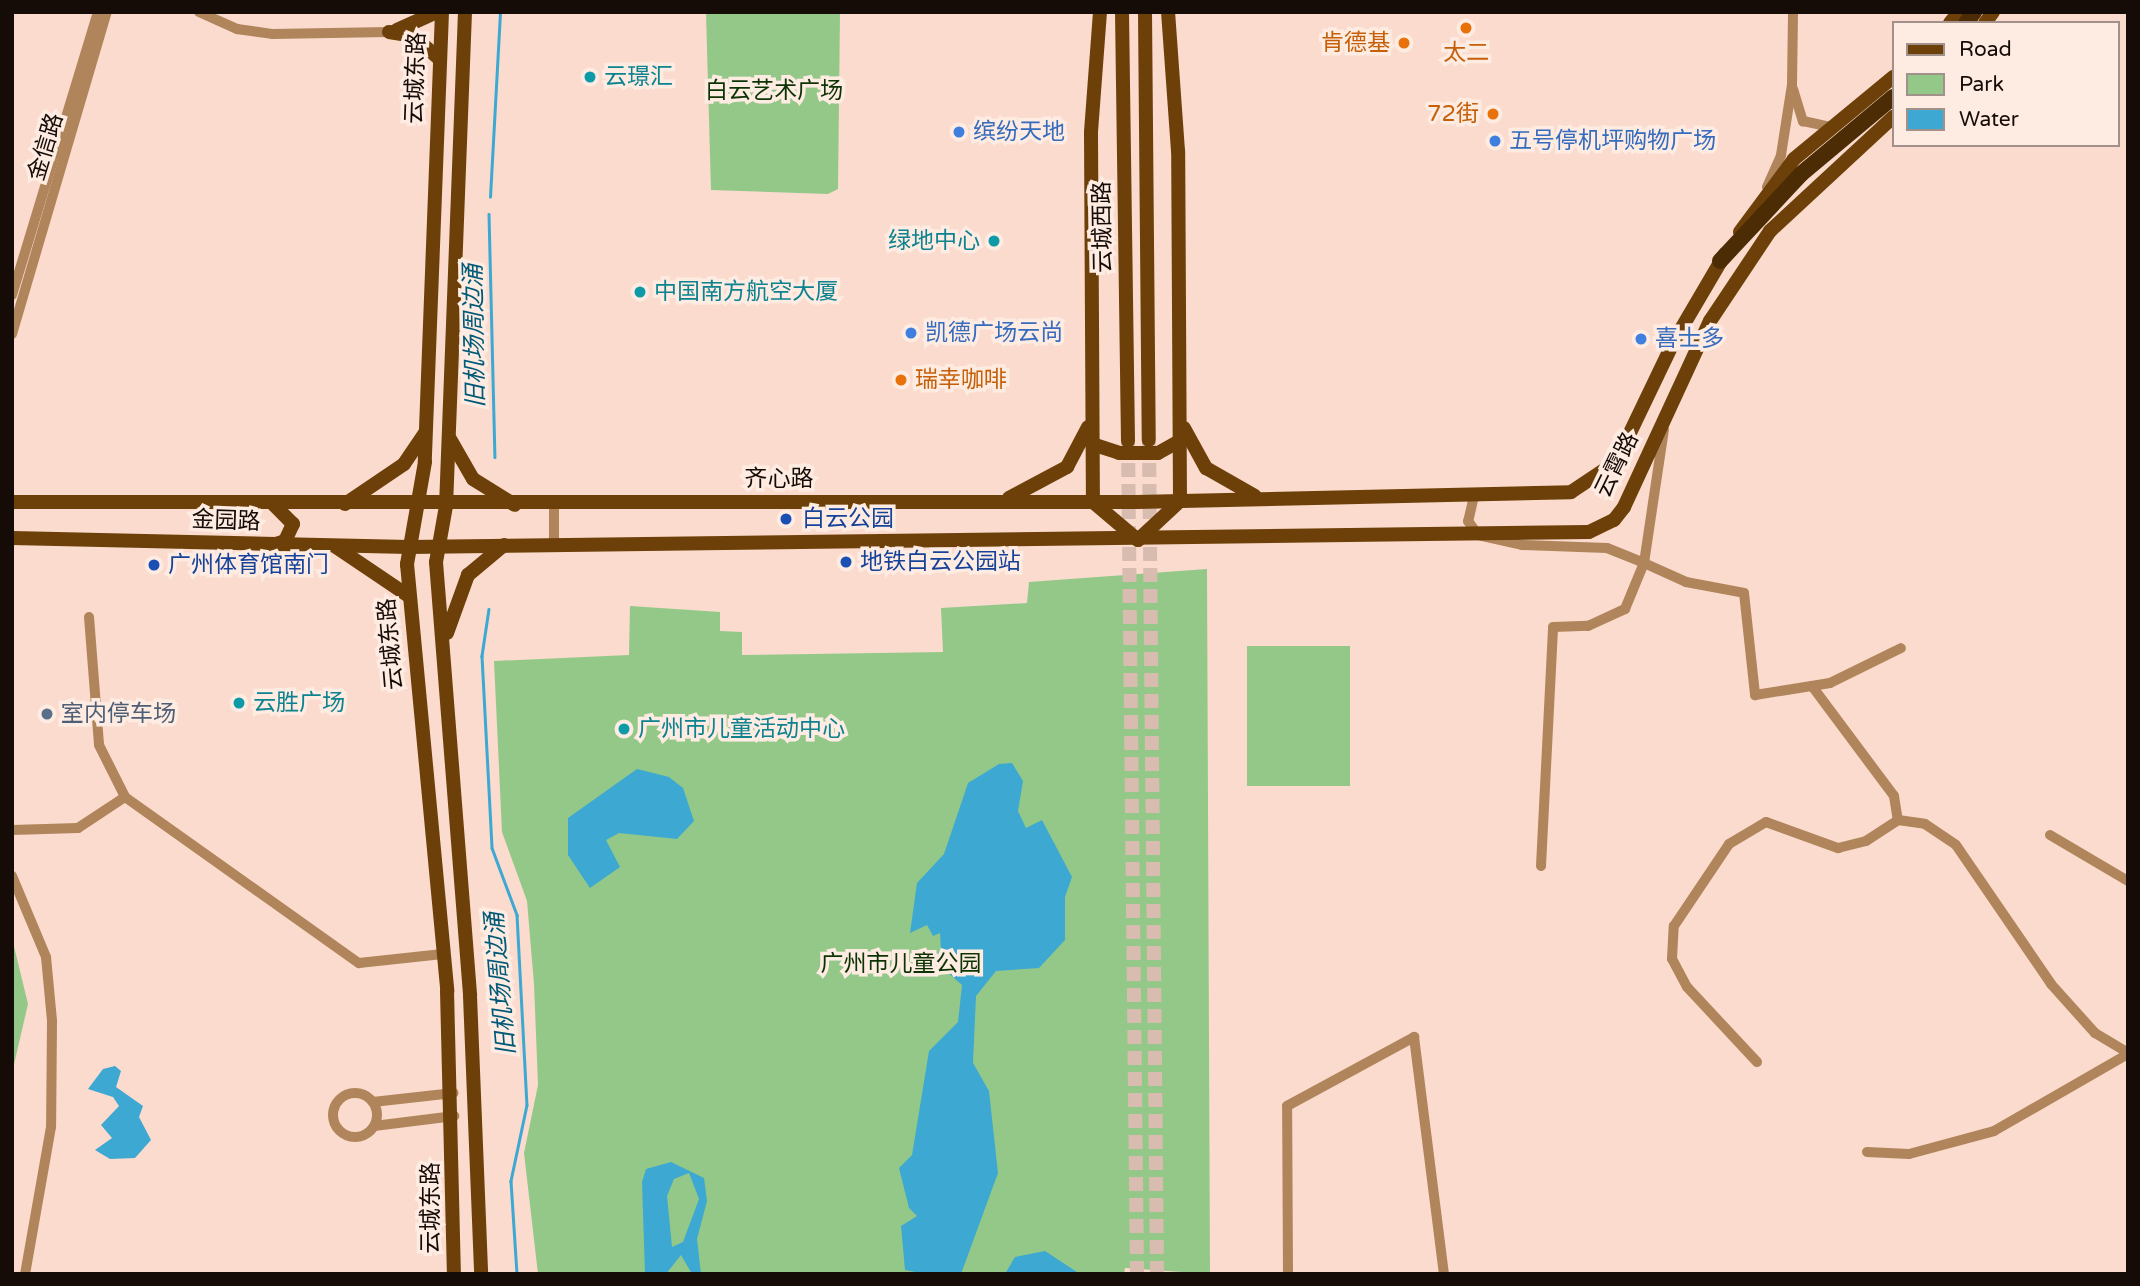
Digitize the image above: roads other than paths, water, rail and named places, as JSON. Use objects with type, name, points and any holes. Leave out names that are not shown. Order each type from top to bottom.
[{"type":"highway","points":[[1720,261],[1801,174],[1892,98]]},
{"type":"main road","points":[[389,32],[417,26],[439,12]]},
{"type":"main road","name":"云城东路","points":[[439,12],[426,432],[421,506],[408,547],[410,597],[453,1093],[454,1274]]},
{"type":"main road","name":"云城东路","points":[[466,12],[446,506],[438,545],[475,1066],[481,1274]]},
{"type":"main road","points":[[1100,12],[1091,133],[1093,502],[1138,540]]},
{"type":"main road","name":"云城西路","points":[[1122,12],[1128,441]]},
{"type":"main road","name":"云城西路","points":[[1145,12],[1149,440]]},
{"type":"main road","points":[[438,545],[1138,540],[1180,501],[1177,137],[1168,12]]},
{"type":"main road","points":[[389,32],[413,36],[439,59]]},
{"type":"main road","name":"云霄路","points":[[1137,502],[1571,492],[1603,476],[1627,444],[1674,341],[1720,261],[1746,223],[1794,159],[1892,78]]},
{"type":"main road","name":"云霄路","points":[[1138,540],[1478,535],[1604,527],[1624,507],[1710,321],[1770,231],[1892,118]]},
{"type":"main road","points":[[437,128],[461,127]]},
{"type":"main road","points":[[428,376],[451,377]]},
{"type":"main road","points":[[996,502],[1067,467],[1091,415]]},
{"type":"main road","points":[[1181,420],[1197,457],[1218,478],[1260,498],[1287,499]]},
{"type":"main road","points":[[344,504],[404,464],[426,432]]},
{"type":"main road","points":[[449,436],[473,479],[516,506]]},
{"type":"main road","points":[[1092,444],[1119,453],[1158,453],[1181,440]]},
{"type":"main road","name":"金园路","points":[[12,502],[421,506]]},
{"type":"main road","name":"齐心路","points":[[421,506],[1137,502]]},
{"type":"main road","points":[[267,504],[288,513],[293,524],[285,541],[272,546]]},
{"type":"main road","name":"金园路","points":[[12,536],[272,546],[438,545]]},
{"type":"main road","points":[[445,641],[461,586],[480,561],[505,545]]},
{"type":"main road","points":[[334,546],[410,597]]},
{"type":"street","name":"金信路","points":[[12,295],[98,12]]},
{"type":"street","name":"金信路","points":[[12,334],[107,12]]},
{"type":"street","points":[[199,12],[237,29],[272,34],[389,32]]},
{"type":"street","points":[[1746,223],[1781,155],[1792,85],[1793,12]]},
{"type":"street","points":[[1792,85],[1803,121],[1814,128],[1834,126]]},
{"type":"street","points":[[1541,866],[1553,627],[1588,626],[1625,609],[1644,563],[1666,416]]},
{"type":"street","points":[[1474,496],[1468,521],[1478,535],[1522,545],[1607,548],[1686,582],[1744,593],[1755,695],[1812,686],[1878,664],[1901,648]]},
{"type":"street","points":[[554,505],[554,544]]},
{"type":"street","points":[[89,617],[99,746],[125,797],[359,963],[443,954]]},
{"type":"street","points":[[1812,686],[1894,796],[1898,820]]},
{"type":"street","points":[[12,830],[78,828],[125,797]]},
{"type":"street","points":[[1757,1062],[1687,987],[1672,959],[1674,926],[1730,844],[1754,826],[1766,822],[1838,848],[1866,841],[1898,820],[1926,824],[1956,845],[2051,984],[2095,1033],[2128,1054],[1994,1131],[1909,1154],[1867,1152]]},
{"type":"street","points":[[2050,835],[2128,881]]},
{"type":"street","points":[[12,876],[46,957],[52,1021],[51,1127],[25,1274]]},
{"type":"street","points":[[1288,1274],[1287,1106],[1414,1037],[1444,1274]]},
{"type":"street","points":[[453,1093],[373,1102],[350,1094],[333,1116],[348,1135],[374,1126],[454,1116]]},
{"type":"street","points":[[373,1102],[374,1126]]},
{"type":"water","points":[[1012,763],[1023,781],[1018,811],[1026,828],[1042,820],[1072,877],[1065,897],[1065,940],[1039,968],[996,971],[976,996],[973,1063],[989,1091],[998,1173],[961,1274],[926,1274],[905,1270],[901,1226],[917,1216],[909,1208],[899,1168],[912,1155],[929,1051],[958,1022],[962,985],[931,958],[941,951],[940,933],[933,936],[927,925],[910,933],[917,883],[944,854],[968,783],[999,764]]},
{"type":"water","points":[[637,769],[669,777],[683,788],[694,821],[677,839],[619,833],[606,840],[620,867],[590,888],[568,855],[568,818]]},
{"type":"water","points":[[115,1066],[121,1071],[116,1087],[143,1106],[139,1117],[151,1140],[135,1158],[110,1159],[95,1150],[112,1138],[101,1125],[119,1106],[113,1097],[88,1089],[103,1069]]},
{"type":"water","points":[[671,1162],[704,1178],[707,1201],[697,1239],[701,1274],[692,1274],[681,1255],[666,1274],[645,1274],[642,1182],[646,1169]],"holes":[[[689,1173],[699,1199],[683,1242],[672,1247],[667,1196],[674,1179]]]},
{"type":"water","points":[[1045,1251],[1080,1274],[1005,1274],[1015,1257]]},
{"type":"waterway","name":"旧机场周边涌","points":[[490,197],[500,12]]},
{"type":"waterway","name":"旧机场周边涌","points":[[489,214],[495,457]]},
{"type":"waterway","name":"旧机场周边涌","points":[[489,609],[482,656],[492,848],[517,915],[527,1105],[511,1181],[517,1274]]},
{"type":"tunnel","points":[[1128,442],[1137,1274]]},
{"type":"tunnel","points":[[1149,442],[1157,1274]]},
{"type":"place","name":"太二","points":[[1466,28]]},
{"type":"place","name":"肯德基","points":[[1404,43]]},
{"type":"place","name":"云璟汇","points":[[590,77]]},
{"type":"place","name":"72街","points":[[1493,114]]},
{"type":"place","name":"缤纷天地","points":[[959,132]]},
{"type":"place","name":"五号停机坪购物广场","points":[[1495,141]]},
{"type":"place","name":"绿地中心","points":[[994,241]]},
{"type":"place","name":"中国南方航空大厦","points":[[640,292]]},
{"type":"place","name":"凯德广场云尚","points":[[911,333]]},
{"type":"place","name":"喜士多","points":[[1641,339]]},
{"type":"place","name":"瑞幸咖啡","points":[[901,380]]},
{"type":"place","name":"白云公园","points":[[786,519]]},
{"type":"place","name":"地铁白云公园站","points":[[846,562]]},
{"type":"place","name":"广州体育馆南门","points":[[154,565]]},
{"type":"place","name":"云胜广场","points":[[239,703]]},
{"type":"place","name":"室内停车场","points":[[47,714]]},
{"type":"place","name":"广州市儿童活动中心","points":[[624,729]]},
{"type":"park label","name":"白云艺术广场","points":[[774,91]]},
{"type":"park label","name":"广州市儿童公园","points":[[901,964]]}]
